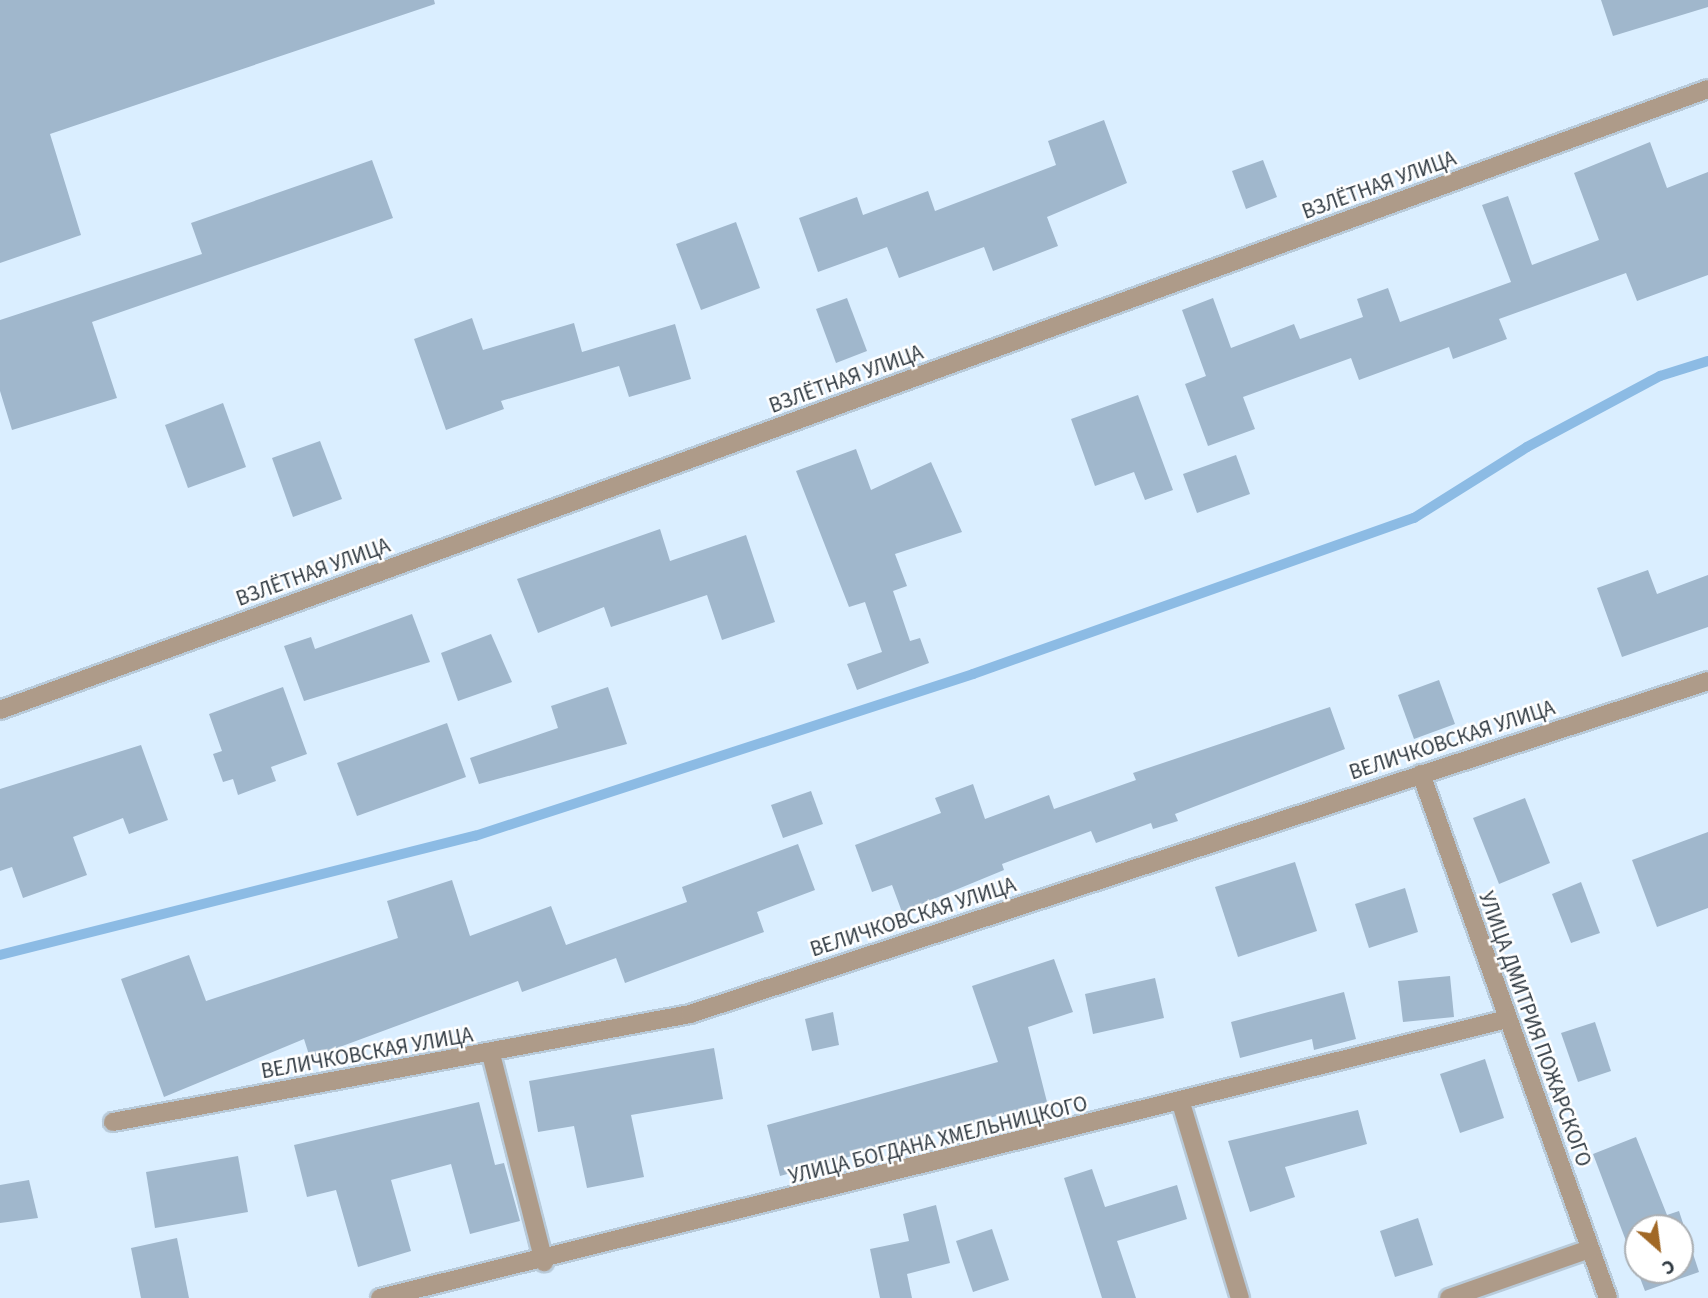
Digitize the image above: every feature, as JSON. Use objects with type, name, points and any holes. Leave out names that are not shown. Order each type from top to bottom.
[{"type":"street","name":"ВЗЛЁТНАЯ УЛИЦА","points":[[0,710],[1708,89]]},
{"type":"street","name":"ВЕЛИЧКОВСКАЯ УЛИЦА","points":[[113,1122],[491,1054],[690,1014],[1708,681]]},
{"type":"street","name":"УЛИЦА ДМИТРИЯ ПОЖАРСКОГО","points":[[1420,774],[1608,1298]]},
{"type":"street","name":"УЛИЦА БОГДАНА ХМЕЛЬНИЦКОГО","points":[[380,1298],[470,1289],[544,1262],[1507,1019]]},
{"type":"street","points":[[491,1054],[544,1262]]},
{"type":"street","points":[[1181,1103],[1240,1298]]},
{"type":"street","points":[[1448,1298],[1590,1249]]},
{"type":"building","points":[[0,0],[434,0],[435,4],[50,134],[81,235],[0,263]]},
{"type":"building","points":[[1601,0],[1708,0],[1708,7],[1613,36]]},
{"type":"building","points":[[1104,120],[1127,183],[1047,217],[1058,246],[993,271],[984,247],[899,278],[887,247],[818,272],[799,218],[857,197],[863,215],[928,191],[935,211],[1056,165],[1048,141]]},
{"type":"building","points":[[1650,142],[1667,188],[1708,172],[1708,275],[1637,301],[1626,273],[1499,319],[1507,339],[1453,359],[1449,347],[1359,380],[1351,358],[1243,397],[1255,429],[1208,446],[1185,384],[1206,376],[1182,310],[1213,298],[1231,348],[1294,324],[1300,339],[1363,317],[1357,299],[1388,288],[1400,322],[1511,282],[1482,205],[1508,196],[1532,265],[1599,240],[1574,173]]},
{"type":"building","points":[[372,160],[393,218],[92,322],[117,398],[12,430],[0,391],[0,320],[202,254],[191,223]]},
{"type":"building","points":[[1263,160],[1277,197],[1246,209],[1232,171]]},
{"type":"building","points":[[736,222],[760,288],[701,310],[676,244]]},
{"type":"building","points":[[847,298],[867,351],[836,363],[816,309]]},
{"type":"building","points":[[472,318],[483,350],[574,323],[582,352],[675,324],[691,379],[629,397],[619,366],[501,401],[504,409],[446,430],[414,339]]},
{"type":"building","points":[[1138,395],[1173,490],[1145,500],[1134,472],[1095,486],[1071,419]]},
{"type":"building","points":[[223,403],[246,467],[188,488],[165,425]]},
{"type":"building","points":[[320,441],[342,499],[293,517],[272,458]]},
{"type":"building","points":[[856,449],[871,490],[931,462],[962,532],[895,554],[907,586],[893,591],[910,641],[920,638],[929,663],[857,690],[847,664],[882,652],[865,602],[849,607],[796,471]]},
{"type":"building","points":[[1236,455],[1250,494],[1197,513],[1183,474]]},
{"type":"building","points":[[660,529],[670,561],[746,535],[775,622],[722,640],[707,595],[611,627],[604,607],[538,633],[517,579]]},
{"type":"building","points":[[1648,570],[1657,594],[1708,575],[1708,627],[1622,657],[1597,588]]},
{"type":"building","points":[[412,614],[430,662],[304,701],[284,646],[311,637],[315,649]]},
{"type":"building","points":[[491,634],[512,682],[458,701],[441,653]]},
{"type":"building","points":[[1439,680],[1455,724],[1414,739],[1398,695]]},
{"type":"building","points":[[283,687],[307,754],[271,767],[276,781],[238,795],[233,779],[223,782],[213,754],[222,751],[209,714]]},
{"type":"building","points":[[608,687],[627,744],[479,784],[470,758],[558,728],[551,706]]},
{"type":"building","points":[[1330,707],[1345,749],[1175,814],[1178,821],[1153,829],[1151,823],[1096,843],[1091,831],[1002,864],[1004,870],[902,912],[892,885],[872,892],[855,845],[941,813],[935,798],[973,784],[985,819],[1049,795],[1054,809],[1136,780],[1133,773]]},
{"type":"building","points":[[447,723],[466,777],[357,816],[337,763]]},
{"type":"building","points":[[141,745],[168,820],[129,834],[123,818],[73,837],[87,875],[23,898],[12,867],[0,871],[0,789]]},
{"type":"building","points":[[811,791],[823,824],[783,838],[771,805]]},
{"type":"building","points":[[1525,798],[1550,863],[1499,884],[1473,818]]},
{"type":"building","points":[[1708,832],[1708,908],[1657,927],[1632,860]]},
{"type":"building","points":[[798,844],[815,890],[757,912],[764,932],[625,983],[616,958],[522,992],[518,981],[310,1058],[304,1039],[164,1097],[121,979],[189,955],[206,1001],[398,938],[387,901],[452,880],[470,936],[551,906],[566,945],[687,902],[682,887]]},
{"type":"building","points":[[1295,862],[1317,931],[1238,957],[1215,887]]},
{"type":"building","points":[[1581,882],[1600,933],[1571,943],[1552,894]]},
{"type":"building","points":[[1405,888],[1418,932],[1369,948],[1355,904]]},
{"type":"building","points":[[1054,959],[1073,1012],[1028,1027],[1047,1102],[780,1176],[767,1125],[998,1062],[972,986]]},
{"type":"building","points":[[1450,976],[1454,1017],[1403,1022],[1398,981]]},
{"type":"building","points":[[1155,978],[1164,1018],[1093,1034],[1085,994]]},
{"type":"building","points":[[1344,992],[1356,1039],[1314,1050],[1312,1039],[1240,1058],[1231,1022]]},
{"type":"building","points":[[833,1012],[839,1045],[812,1051],[805,1019]]},
{"type":"building","points":[[1595,1022],[1611,1071],[1578,1082],[1561,1033]]},
{"type":"building","points":[[714,1048],[723,1099],[631,1115],[644,1177],[587,1188],[574,1126],[538,1132],[529,1081]]},
{"type":"building","points":[[1485,1059],[1504,1118],[1460,1133],[1440,1074]]},
{"type":"building","points":[[479,1102],[495,1165],[504,1163],[520,1221],[470,1234],[451,1164],[391,1180],[411,1251],[358,1267],[336,1190],[307,1197],[294,1145]]},
{"type":"building","points":[[1358,1110],[1367,1144],[1285,1167],[1295,1197],[1250,1212],[1228,1141]]},
{"type":"building","points":[[1636,1137],[1667,1214],[1624,1214],[1624,1236],[1593,1154]]},
{"type":"building","points":[[238,1156],[248,1212],[155,1228],[146,1172]]},
{"type":"building","points":[[1092,1169],[1105,1207],[1177,1185],[1187,1219],[1117,1241],[1136,1298],[1102,1298],[1064,1178]]},
{"type":"building","points":[[29,1180],[38,1218],[0,1223],[0,1185]]},
{"type":"building","points":[[936,1205],[950,1263],[907,1274],[912,1298],[880,1298],[870,1249],[909,1241],[903,1214]]},
{"type":"building","points":[[1418,1218],[1433,1265],[1395,1277],[1380,1231]]},
{"type":"building","points":[[992,1229],[1009,1280],[973,1292],[956,1241]]},
{"type":"building","points":[[177,1238],[189,1298],[141,1298],[131,1248]]},
{"type":"building","points":[[1694,1257],[1699,1272],[1694,1274]]},
{"type":"building","points":[[1642,1284],[1665,1284],[1645,1291]]},
{"type":"waterway","points":[[0,955],[475,836],[973,674],[1414,518],[1527,447],[1660,376],[1708,361]]}]
